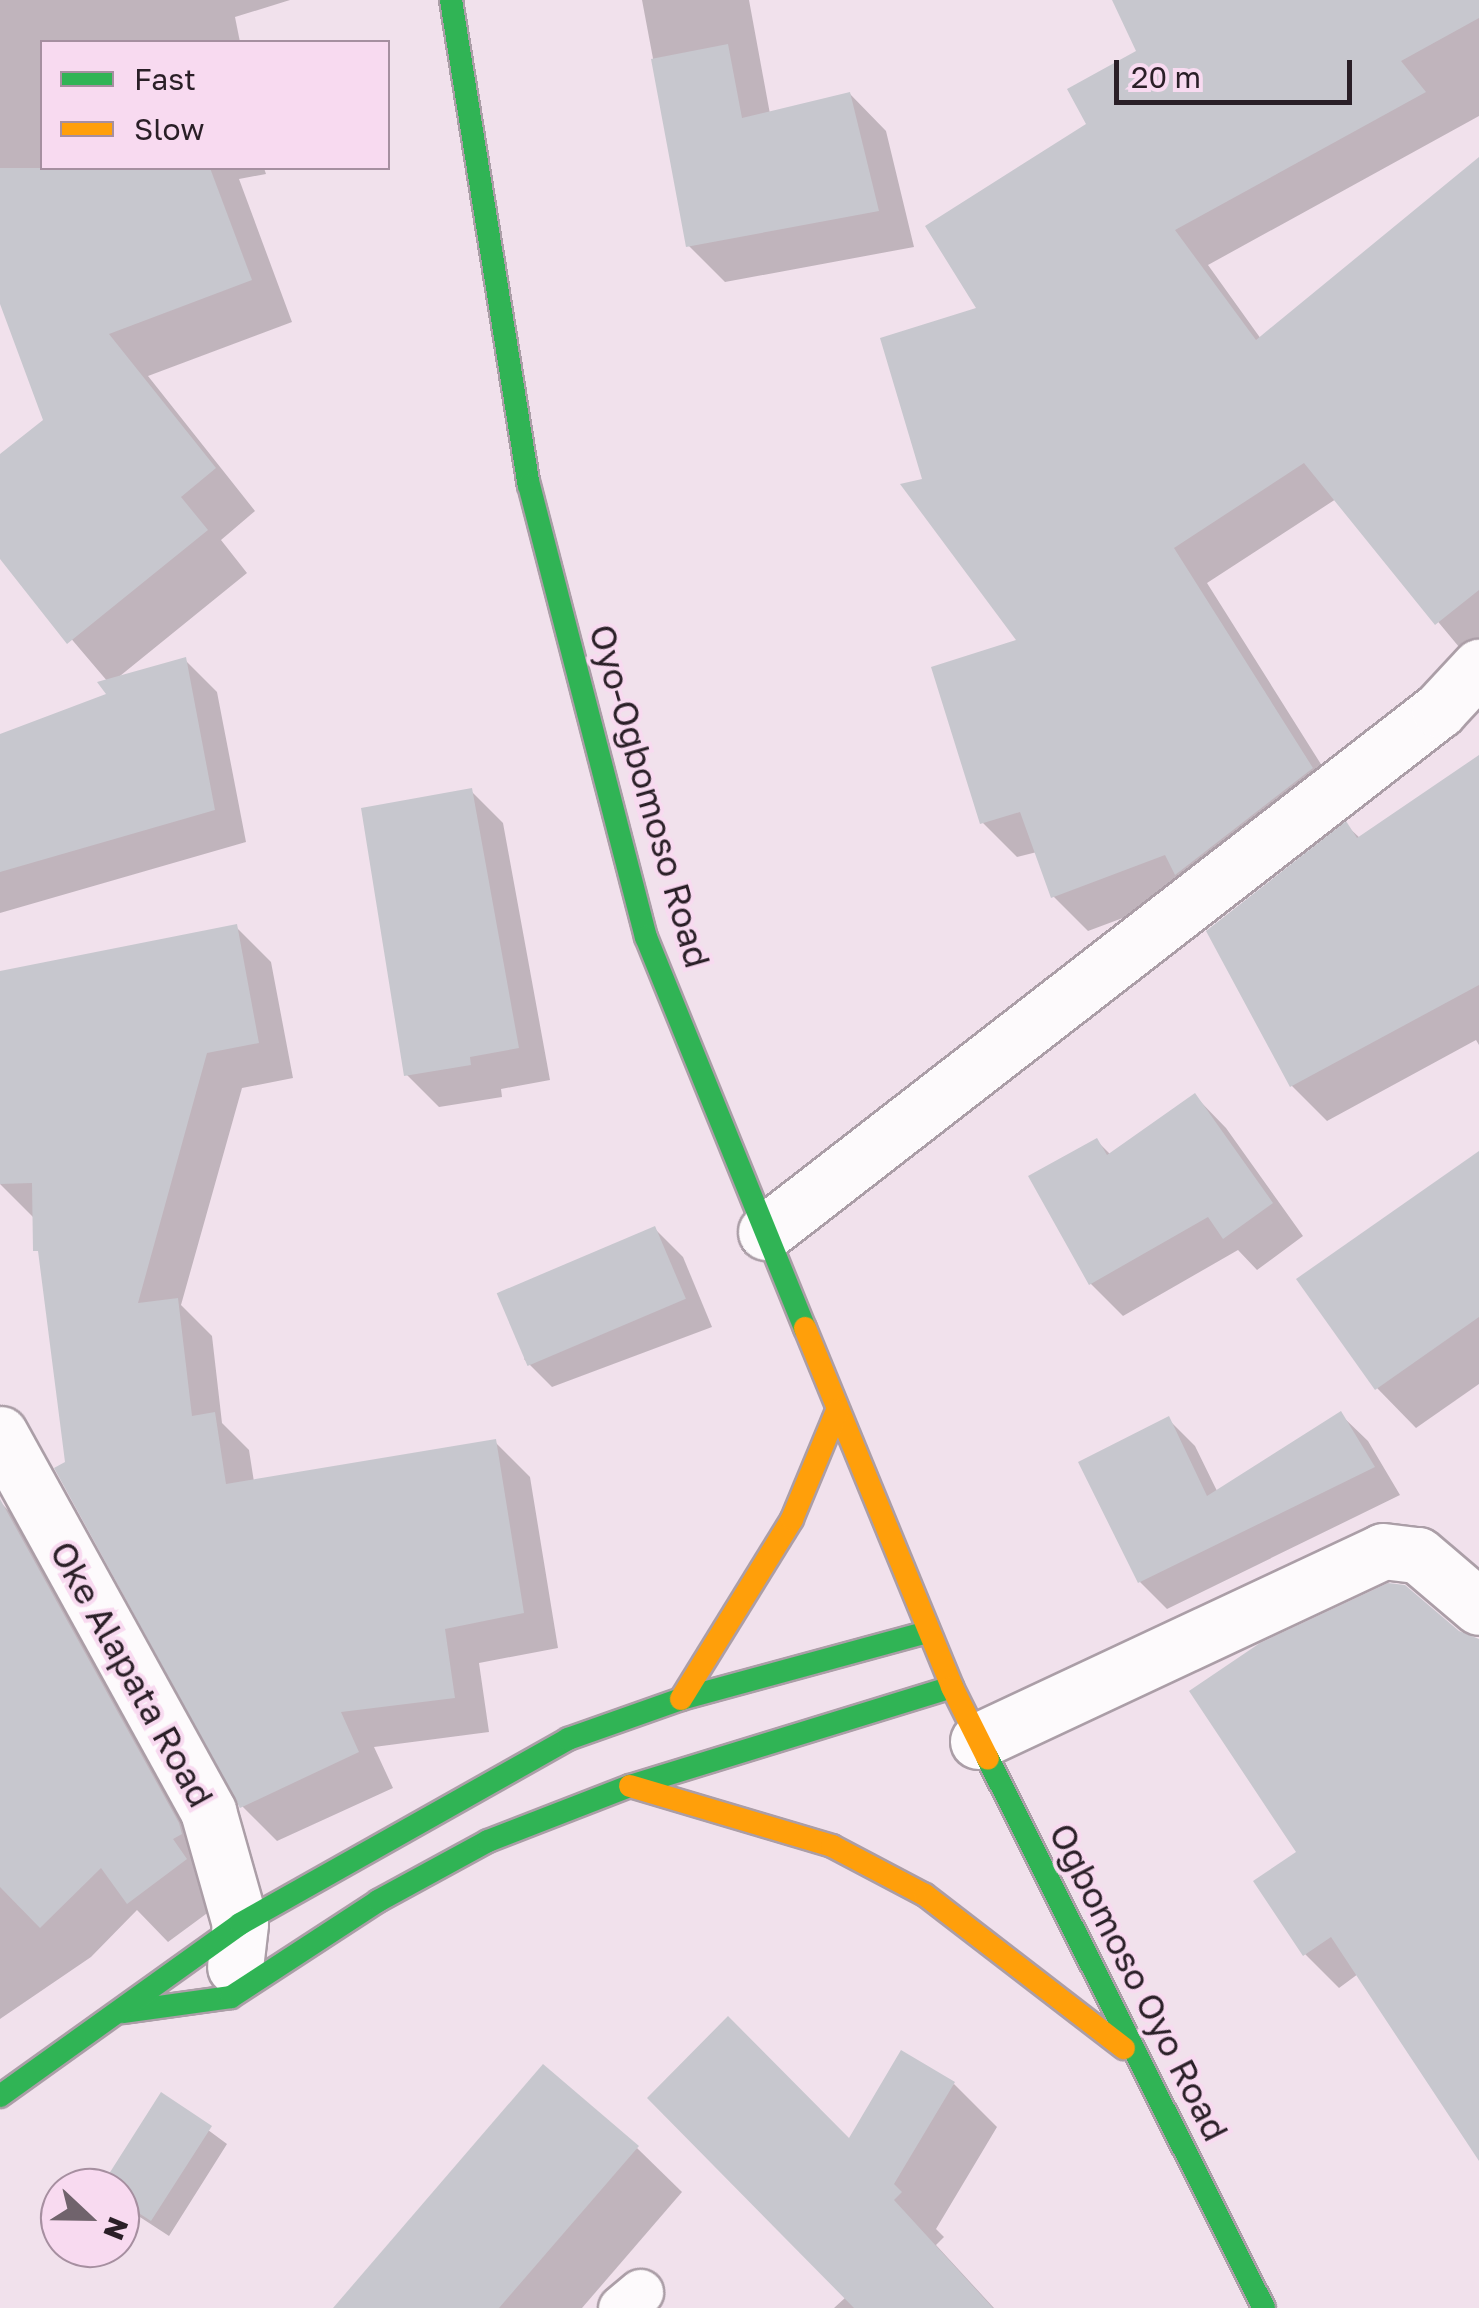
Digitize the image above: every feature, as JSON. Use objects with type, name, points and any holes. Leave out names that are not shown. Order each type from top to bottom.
[{"type":"main road","name":"Oyo-Ogbomoso Road","points":[[452,0],[529,485],[646,937],[952,1687]]},
{"type":"main road","points":[[681,1699],[792,1519],[837,1411]]},
{"type":"main road","points":[[0,2096],[240,1924],[568,1739],[681,1699],[927,1632]]},
{"type":"main road","points":[[110,2014],[231,1996],[378,1901],[488,1841],[630,1786],[952,1687]]},
{"type":"main road","name":"Ogbomoso Oyo Road","points":[[952,1687],[1264,2308]]},
{"type":"main road","points":[[630,1786],[832,1846],[924,1894],[1140,2061]]},
{"type":"street","points":[[766,1232],[1438,710],[1479,667]]},
{"type":"street","name":"Oke Alapata Road","points":[[0,1434],[208,1811],[240,1924]]},
{"type":"street","points":[[978,1741],[1383,1551],[1418,1555],[1479,1607]]},
{"type":"street","points":[[231,1996],[240,1924]]},
{"type":"building","points":[[1112,0],[1479,0],[1479,18],[1401,61],[1426,92],[1175,230],[1256,340],[1479,157],[1479,590],[1435,625],[1304,463],[1174,548],[1313,768],[1175,875],[1165,855],[1051,898],[1020,812],[980,824],[931,667],[1016,640],[900,484],[922,479],[880,338],[976,308],[925,226],[1086,124],[1067,89],[1136,51]]},
{"type":"building","points":[[728,44],[742,118],[850,92],[879,211],[686,247],[651,59]]},
{"type":"building","points":[[0,168],[211,170],[252,280],[109,334],[216,468],[181,497],[208,530],[67,644],[0,559],[0,454],[43,420],[0,304]]},
{"type":"building","points":[[186,657],[215,810],[0,872],[0,734],[106,694],[97,682]]},
{"type":"building","points":[[1479,755],[1479,985],[1290,1087],[1206,931],[1346,821],[1357,838]]},
{"type":"building","points":[[472,788],[519,1048],[470,1057],[471,1065],[404,1076],[361,808]]},
{"type":"building","points":[[237,924],[259,1043],[207,1053],[138,1303],[178,1298],[192,1416],[215,1412],[226,1484],[496,1439],[524,1613],[445,1629],[455,1698],[341,1712],[359,1752],[240,1808],[54,1468],[65,1462],[38,1251],[33,1251],[32,1183],[0,1184],[0,971]]},
{"type":"building","points":[[1195,1093],[1273,1203],[1223,1239],[1208,1217],[1089,1285],[1028,1176],[1097,1138],[1107,1155]]},
{"type":"building","points":[[1479,1151],[1479,1317],[1375,1390],[1296,1279]]},
{"type":"building","points":[[655,1226],[686,1299],[528,1366],[497,1293]]},
{"type":"building","points":[[1341,1411],[1375,1467],[1138,1583],[1078,1462],[1169,1416],[1207,1496]]},
{"type":"building","points":[[0,1499],[179,1823],[182,1834],[173,1839],[187,1859],[127,1904],[101,1868],[40,1928],[0,1887]]},
{"type":"building","points":[[1388,1583],[1405,1585],[1459,1631],[1479,1639],[1479,2161],[1331,1937],[1303,1956],[1253,1881],[1296,1852],[1189,1691],[1260,1643]]},
{"type":"building","points":[[728,2016],[849,2138],[901,2050],[955,2082],[894,2184],[902,2192],[894,2200],[993,2308],[854,2308],[647,2098]]},
{"type":"building","points":[[543,2064],[639,2146],[499,2308],[333,2308]]},
{"type":"building","points":[[161,2092],[212,2126],[151,2221],[140,2214],[140,2168],[113,2168]]},
{"type":"traffic: fast","points":[[451,0],[529,485],[646,937],[805,1328]]},
{"type":"traffic: fast","points":[[0,2096],[240,1924],[568,1739],[681,1699],[927,1632]]},
{"type":"traffic: fast","points":[[123,2012],[231,1997],[378,1901],[488,1841],[630,1786],[952,1687]]},
{"type":"traffic: fast","points":[[988,1759],[1264,2308]]},
{"type":"traffic: slow","points":[[805,1328],[952,1687],[988,1759]]},
{"type":"traffic: slow","points":[[681,1699],[792,1519],[837,1411]]},
{"type":"traffic: slow","points":[[630,1786],[832,1846],[925,1895],[1124,2048]]}]
